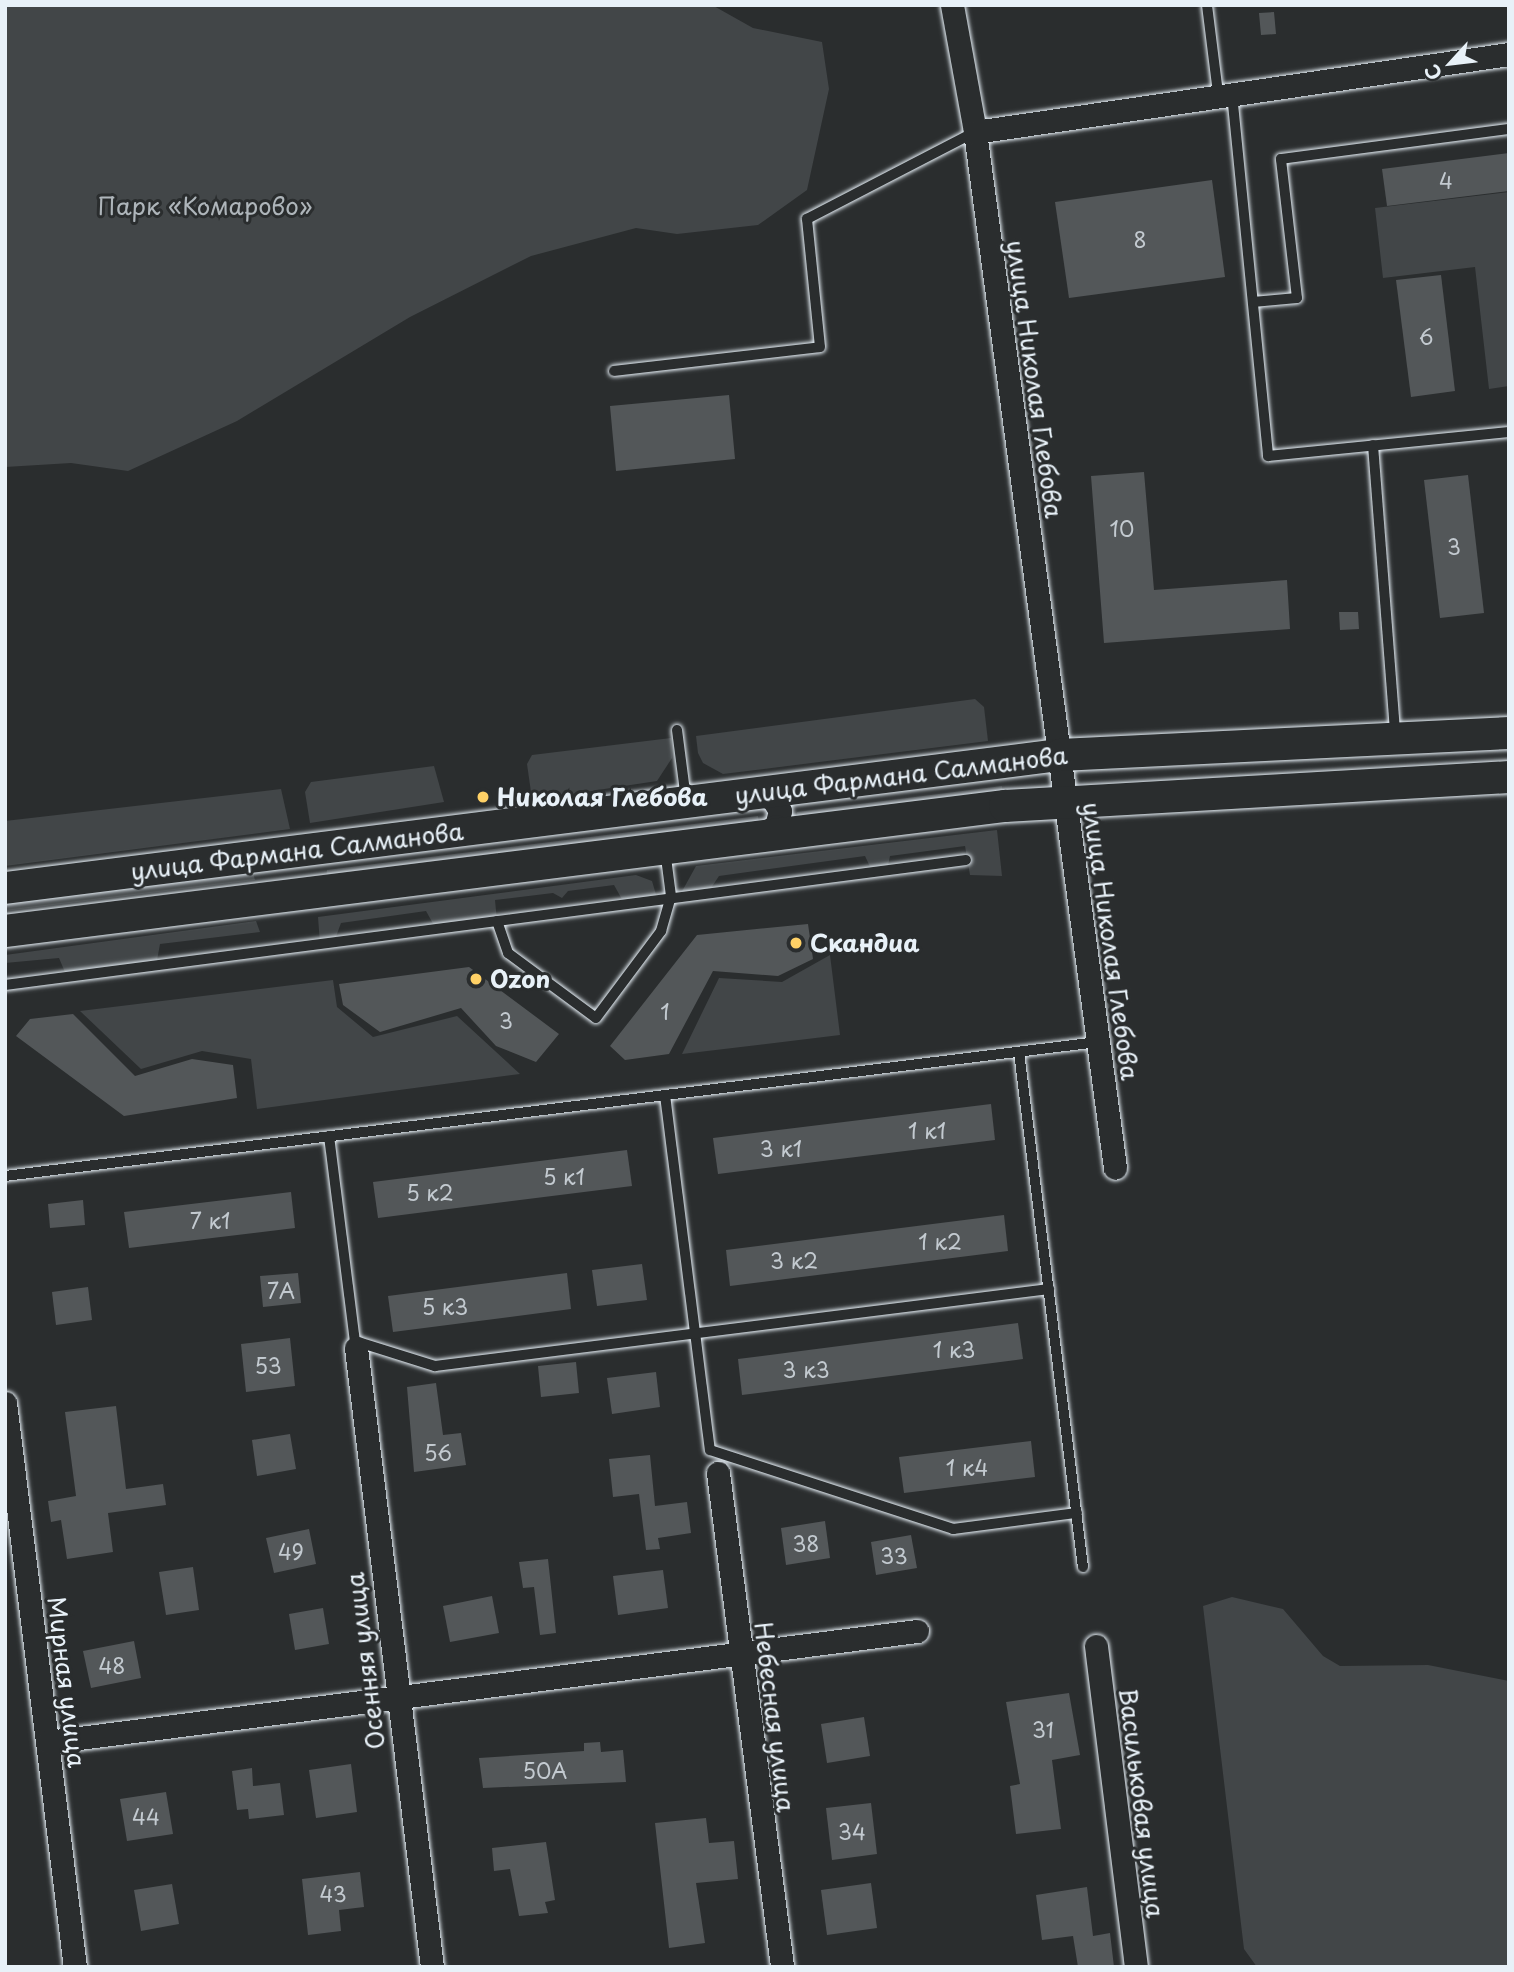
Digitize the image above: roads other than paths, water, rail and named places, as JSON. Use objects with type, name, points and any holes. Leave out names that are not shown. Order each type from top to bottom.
[{"type":"street","name":"улица Николая Глебова","points":[[953,5],[975,132],[1115,1168]]},
{"type":"street","points":[[975,132],[1225,92],[1509,54]]},
{"type":"street","name":"улица Фармана Салманова","points":[[5,888],[686,799],[1060,755],[1509,733]]},
{"type":"street","name":"улица Фармана Салманова","points":[[5,931],[665,847],[1065,800],[1509,777]]},
{"type":"street","points":[[753,793],[772,798],[780,811],[776,826],[759,836]]},
{"type":"street","name":"Осенняя улица","points":[[355,1344],[394,1694],[432,1967]]},
{"type":"street","name":"Мирная улица","points":[[5,1403],[75,1967]]},
{"type":"street","name":"Небесная улица","points":[[718,1473],[782,1967]]},
{"type":"street","points":[[48,1742],[394,1694],[917,1631]]},
{"type":"street","name":"Васильковая улица","points":[[1096,1646],[1136,1967]]},
{"type":"lane","points":[[1207,5],[1225,92],[1253,302],[1268,456],[1509,432]]},
{"type":"lane","points":[[1253,302],[1297,298],[1281,159],[1509,129]]},
{"type":"lane","points":[[614,371],[820,347],[807,219],[975,132]]},
{"type":"lane","points":[[1373,445],[1395,737]]},
{"type":"lane","points":[[677,730],[686,799]]},
{"type":"lane","points":[[497,921],[508,953],[596,1018],[661,931],[671,896],[665,847]]},
{"type":"lane","points":[[5,985],[671,896],[966,860]]},
{"type":"lane","points":[[5,1176],[1098,1042]]},
{"type":"lane","points":[[1019,1052],[1083,1567]]},
{"type":"lane","points":[[665,1095],[710,1450],[953,1529],[1077,1513]]},
{"type":"lane","points":[[329,1136],[355,1344],[435,1366],[1049,1289]]},
{"type":"place","name":"Николая Глебова","points":[[483,797]]},
{"type":"place","name":"Скандиа","points":[[796,943]]},
{"type":"place","name":"Ozon","points":[[476,979]]},
{"type":"park label","name":"Парк «Комарово»","points":[[205,206]]}]
